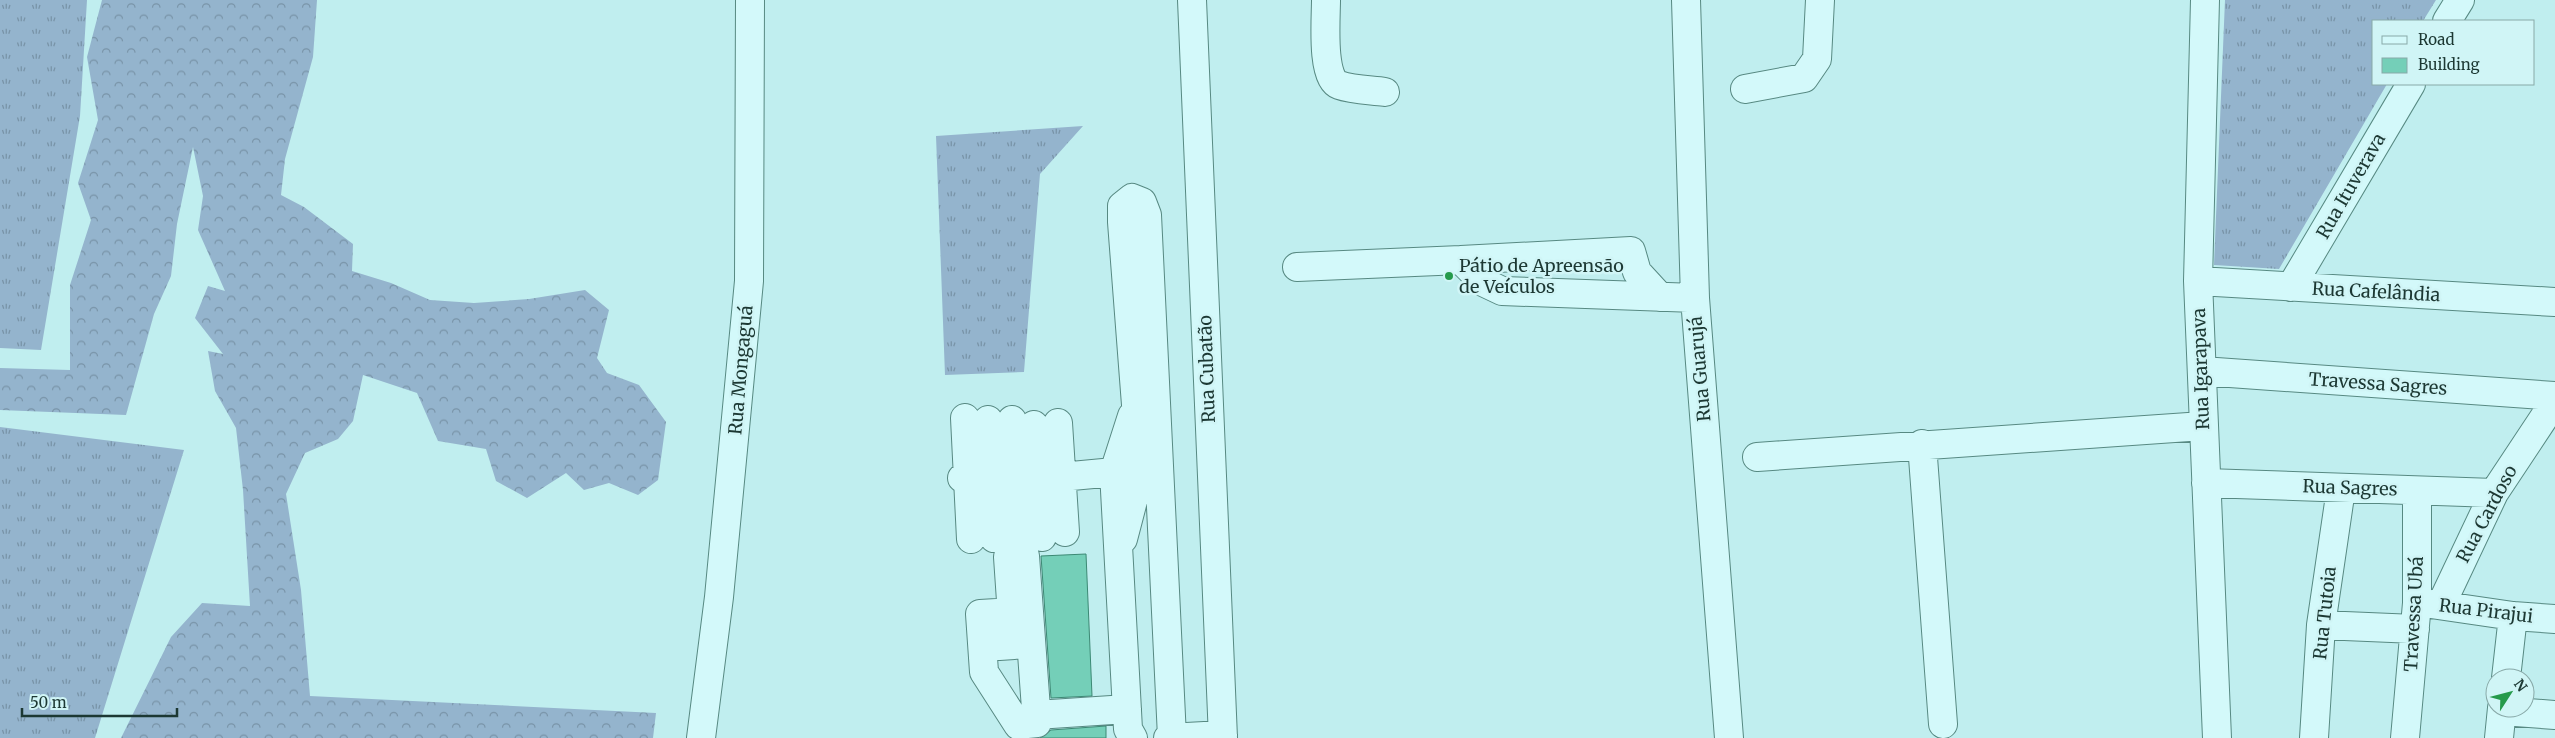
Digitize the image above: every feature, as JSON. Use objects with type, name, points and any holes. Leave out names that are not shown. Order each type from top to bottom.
[{"type":"street","name":"Rua Mongaguá","points":[[701,738],[720,597],[749,281],[750,0]]},
{"type":"street","name":"Rua Cubatão","points":[[1192,0],[1223,737]]},
{"type":"street","points":[[1326,0],[1327,61],[1330,77],[1338,85],[1385,92]]},
{"type":"street","name":"Rua Guarujá","points":[[1686,0],[1695,298],[1729,738]]},
{"type":"street","points":[[1745,89],[1804,78],[1817,59],[1820,0]]},
{"type":"street","name":"Rua Igarapava","points":[[2205,0],[2198,281],[2202,371],[2202,426],[2217,738]]},
{"type":"street","points":[[2449,20],[2460,0]]},
{"type":"street","name":"Rua Ituverava","points":[[2291,288],[2410,85]]},
{"type":"street","points":[[1117,559],[1136,500],[1141,470],[1122,222],[1122,206],[1132,198],[1142,202],[1147,215],[1172,738]]},
{"type":"street","points":[[1297,267],[1631,251],[1637,272],[1660,297]]},
{"type":"street","points":[[1461,260],[1483,282],[1502,290],[1695,298]]},
{"type":"street","name":"Rua Cafelândia","points":[[2198,281],[2291,288],[2555,302]]},
{"type":"street","name":"Travessa Sagres","points":[[2202,371],[2555,396]]},
{"type":"street","name":"Rua Cardoso","points":[[2424,612],[2494,493],[2555,401]]},
{"type":"street","points":[[1132,738],[1128,728],[1117,559],[1114,472],[1136,405]]},
{"type":"street","points":[[1011,421],[1006,477],[1018,537]]},
{"type":"street","points":[[1011,421],[1006,477],[1018,537]]},
{"type":"street","points":[[1011,421],[1006,477],[1018,537]]},
{"type":"street","points":[[1757,458],[1922,444],[2202,426]]},
{"type":"street","points":[[1922,444],[1943,724]]},
{"type":"street","points":[[1006,477],[1141,470]]},
{"type":"street","name":"Rua Sagres","points":[[2206,482],[2341,489],[2494,493]]},
{"type":"street","name":"Rua Tutoia","points":[[2314,738],[2321,625],[2341,489]]},
{"type":"street","name":"Travessa Ubá","points":[[2405,738],[2424,612],[2416,491]]},
{"type":"street","points":[[1025,556],[1036,715],[1037,724],[1018,725],[984,672],[980,614],[997,613],[999,646],[1014,645],[1008,557],[1025,556]]},
{"type":"street","name":"Rua Pirajui","points":[[2321,625],[2424,612],[2555,619]]},
{"type":"street","points":[[2507,668],[2513,616]]},
{"type":"street","points":[[1036,715],[1127,709]]},
{"type":"street","points":[[2535,713],[2555,715]]},
{"type":"street","points":[[2499,738],[2501,718]]},
{"type":"street","points":[[1168,738],[1223,737]]},
{"type":"green space","points":[[0,0],[87,0],[80,116],[41,350],[0,348]]},
{"type":"green space","points":[[102,0],[317,0],[313,57],[285,159],[281,195],[304,207],[353,244],[352,271],[391,283],[430,300],[474,303],[529,299],[585,290],[609,310],[597,358],[607,373],[639,385],[666,422],[658,480],[638,495],[609,483],[584,490],[566,473],[527,498],[496,481],[486,449],[438,441],[417,393],[363,375],[353,421],[338,439],[305,453],[286,494],[301,590],[310,696],[656,713],[653,738],[121,738],[171,637],[202,603],[250,606],[243,490],[236,428],[215,391],[208,351],[223,354],[195,318],[208,286],[225,291],[198,230],[203,196],[193,147],[177,224],[171,276],[154,314],[126,415],[0,410],[0,368],[70,370],[70,285],[91,220],[78,183],[98,120],[87,57]]},
{"type":"green space","points":[[2225,0],[2436,0],[2424,20],[2372,20],[2372,85],[2386,85],[2279,269],[2214,265]]},
{"type":"green space","points":[[1083,126],[1040,174],[1024,372],[945,375],[936,136]]},
{"type":"green space","points":[[0,427],[184,450],[95,738],[0,738]]},
{"type":"building","points":[[1086,554],[1092,696],[1051,698],[1041,556]]},
{"type":"building","points":[[1106,726],[1106,738],[1040,738],[1051,730]]},
{"type":"place","name":"Pátio de Apreensão de Veículos","points":[[1449,276]]}]
